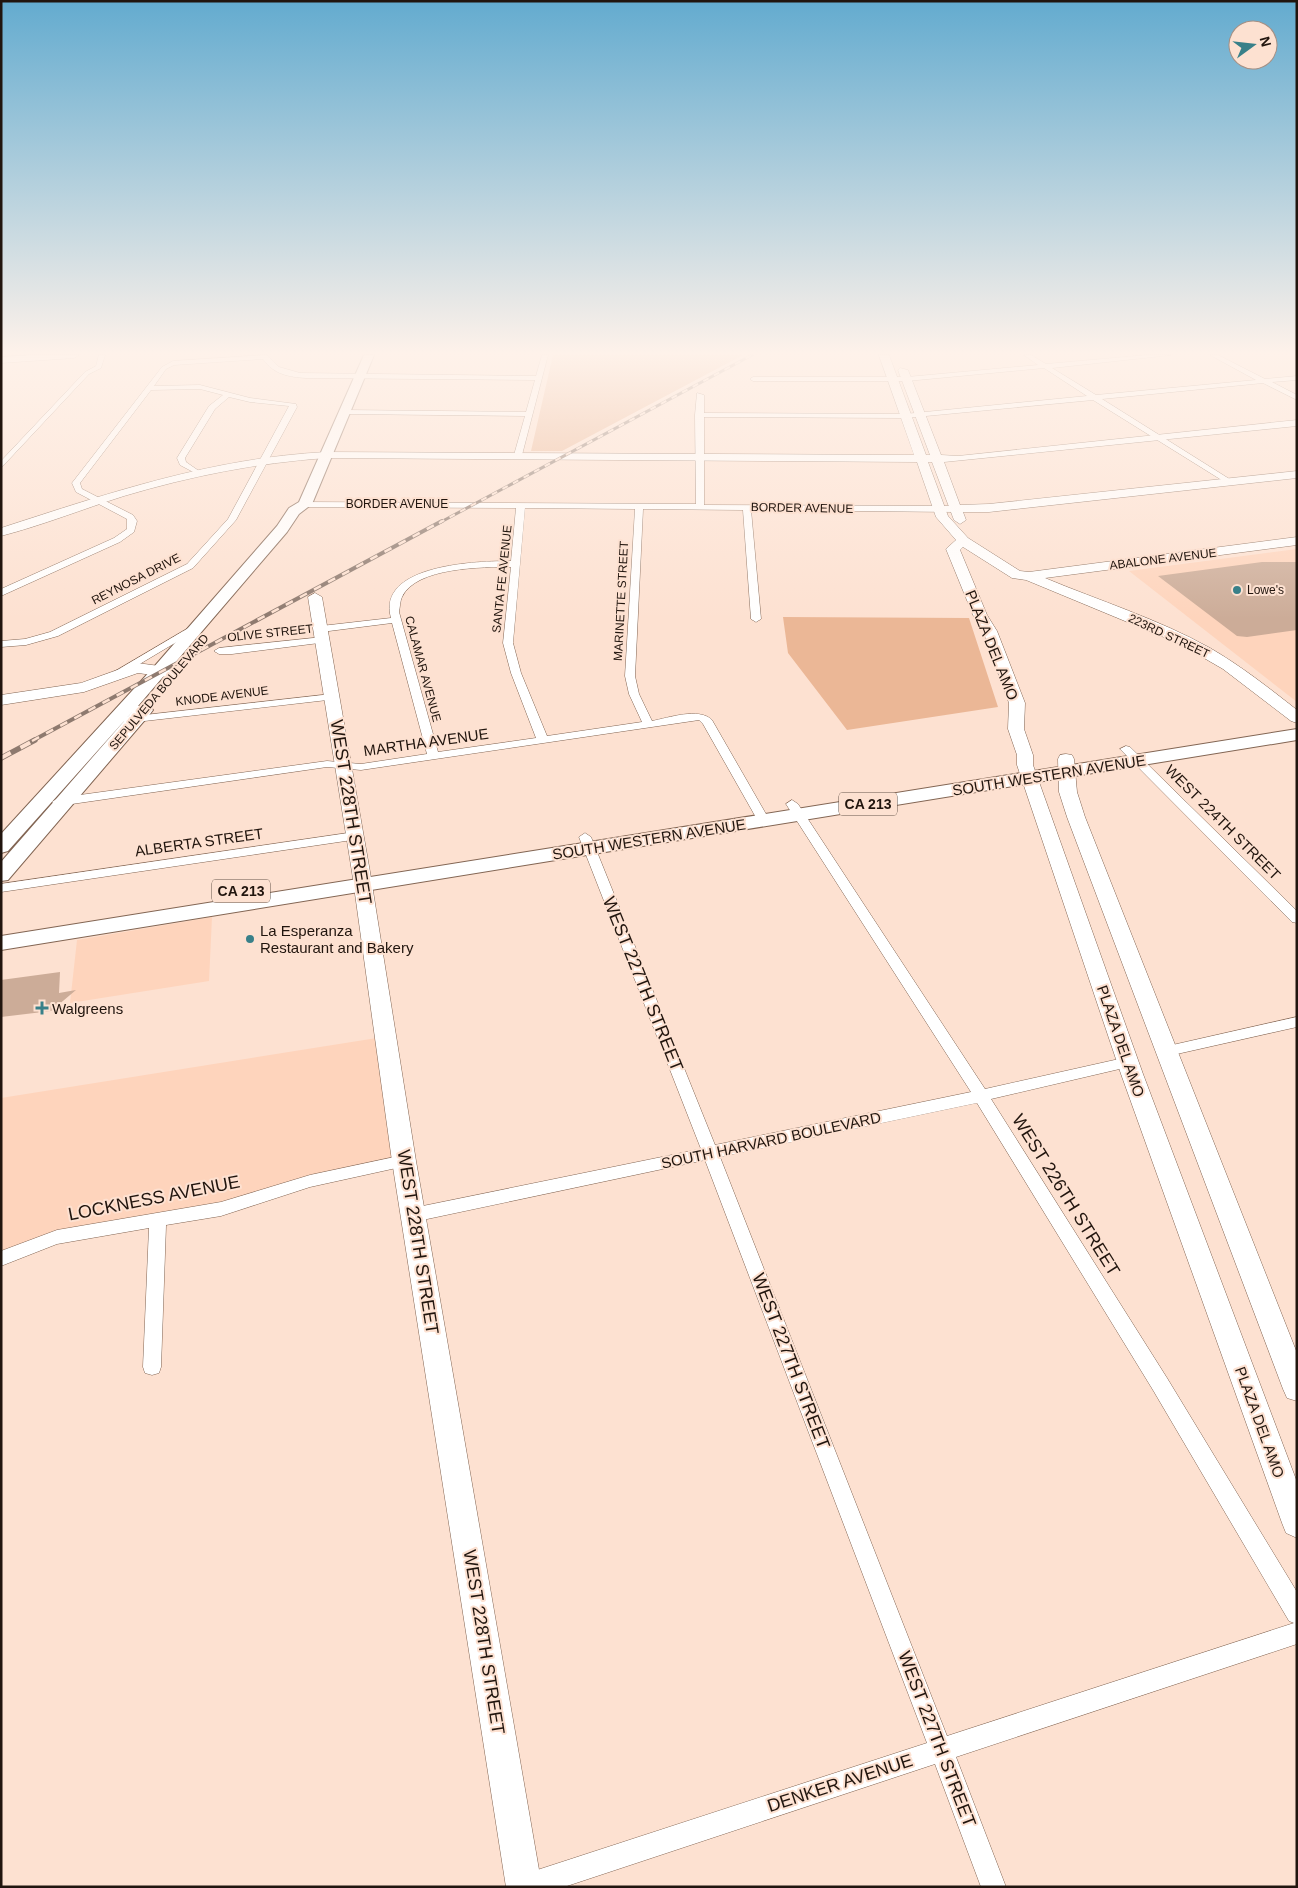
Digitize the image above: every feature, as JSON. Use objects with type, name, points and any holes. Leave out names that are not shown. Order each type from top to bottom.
[{"type":"main road","name":"SEPULVEDA BOULEVARD","points":[[5,861],[66,802],[135,720],[197,626],[302,522],[308,511],[305,504],[331,443]]},
{"type":"main road","name":"SEPULVEDA BOULEVARD","points":[[5,861],[38,806],[114,721],[166,673],[261,563]]},
{"type":"main road","name":"SOUTH WESTERN AVENUE","points":[[1132,755],[1297,720]]},
{"type":"main road","name":"SOUTH WESTERN AVENUE","points":[[1,943],[217,909],[362,879],[1066,765],[1297,734]]},
{"type":"main road","name":"SOUTH WESTERN AVENUE","points":[[1,929],[286,884],[362,879]]},
{"type":"main road","points":[[217,909],[217,904],[223,900],[264,894],[286,884]]},
{"type":"street","points":[[1,466],[22,443]]},
{"type":"street","points":[[1,593],[126,535],[133,525],[130,517],[79,490],[76,483],[107,443]]},
{"type":"street","points":[[190,443],[181,458],[183,463],[195,471]]},
{"type":"street","name":"REYNOSA DRIVE","points":[[1,644],[26,642],[54,634],[183,571],[196,560],[232,520],[272,443]]},
{"type":"street","points":[[518,455],[521,443]]},
{"type":"street","points":[[699,443],[700,506]]},
{"type":"street","points":[[915,443],[942,517],[963,540],[980,553],[1018,575],[1028,576]]},
{"type":"street","points":[[931,443],[961,522],[979,540],[1026,571],[1028,576]]},
{"type":"street","points":[[1,532],[195,471],[264,458],[326,455],[518,455],[958,459],[1088,443]]},
{"type":"street","points":[[1168,443],[1228,482]]},
{"type":"street","name":"BORDER AVENUE","points":[[305,504],[955,509],[999,507],[1297,474]]},
{"type":"street","name":"SANTA FE AVENUE","points":[[521,505],[508,643],[516,672],[543,740]]},
{"type":"street","name":"MARINETTE STREET","points":[[639,506],[630,676],[634,694],[648,724]]},
{"type":"street","points":[[747,507],[756,618]]},
{"type":"street","points":[[963,540],[953,549],[958,558],[962,554],[980,553]]},
{"type":"street","name":"ABALONE AVENUE","points":[[1028,576],[1297,541]]},
{"type":"street","name":"PLAZA DEL AMO","points":[[958,558],[980,615],[990,631],[1016,703],[1016,729],[1026,759],[1027,772],[1128,1062],[1297,1523]]},
{"type":"street","name":"CALAMAR AVENUE","points":[[433,756],[396,620],[394,606],[396,598],[416,579],[456,567],[516,564]]},
{"type":"street","name":"223RD STREET","points":[[1028,576],[1151,625],[1202,650],[1243,676],[1297,720]]},
{"type":"street","name":"WEST 228TH STREET","points":[[316,597],[362,879],[404,1161],[525,1887]]},
{"type":"street","points":[[322,635],[396,620]]},
{"type":"street","points":[[111,676],[197,626]]},
{"type":"street","name":"OLIVE STREET","points":[[219,651],[232,651],[322,635]]},
{"type":"street","points":[[1,700],[69,691],[137,668],[166,673]]},
{"type":"street","name":"KNODE AVENUE","points":[[114,721],[332,697]]},
{"type":"street","name":"MARTHA AVENUE","points":[[38,806],[327,764],[361,767],[699,717],[704,718],[708,722],[761,815]]},
{"type":"street","name":"WEST 224TH STREET","points":[[1132,755],[1297,919]]},
{"type":"street","points":[[1066,765],[1068,792],[1076,817],[1297,1389]]},
{"type":"street","name":"WEST 226TH STREET","points":[[795,810],[981,1096],[1160,1384],[1297,1613]]},
{"type":"street","name":"ALBERTA STREET","points":[[1,888],[354,836]]},
{"type":"street","name":"WEST 227TH STREET","points":[[587,843],[710,1152],[994,1887]]},
{"type":"street","name":"ALBERTA STREET","points":[[5,861],[20,878],[48,881]]},
{"type":"street","points":[[1168,1051],[1297,1022]]},
{"type":"street","name":"SOUTH HARVARD BOULEVARD","points":[[413,1215],[981,1096],[1128,1062]]},
{"type":"street","name":"LOCKNESS AVENUE","points":[[1,1259],[24,1248],[57,1237],[221,1209],[310,1181],[404,1161]]},
{"type":"street","points":[[152,1367],[158,1220]]},
{"type":"street","name":"DENKER AVENUE","points":[[525,1887],[1297,1634]]},
{"type":"shaded area","points":[[533,443],[577,443],[562,451],[531,451]]},
{"type":"shaded area","points":[[1297,549],[1297,702],[1129,571]]},
{"type":"shaded area","points":[[783,617],[969,618],[998,707],[847,730],[788,653]]},
{"type":"shaded area","points":[[212,917],[209,981],[70,1003],[77,940]]},
{"type":"shaded area","points":[[383,1037],[402,1161],[268,1193],[56,1237],[1,1257],[1,1098]]},
{"type":"building","name":"Lowe's","points":[[1262,562],[1297,562],[1297,630],[1247,637],[1237,636],[1158,576]]},
{"type":"building","name":"Walgreens","points":[[60,972],[59,993],[76,990],[51,1011],[1,1017],[1,980]]},
{"type":"railway","points":[[439,523],[588,443]]},
{"type":"railway","points":[[32,741],[442,521]]},
{"type":"railway","points":[[1,758],[35,740]]},
{"type":"place","name":"Lowe's","points":[[1237,590]]},
{"type":"place","name":"La Esperanza Restaurant and Bakery","points":[[250,939]]},
{"type":"place","name":"Walgreens","points":[[42,1008]]}]
